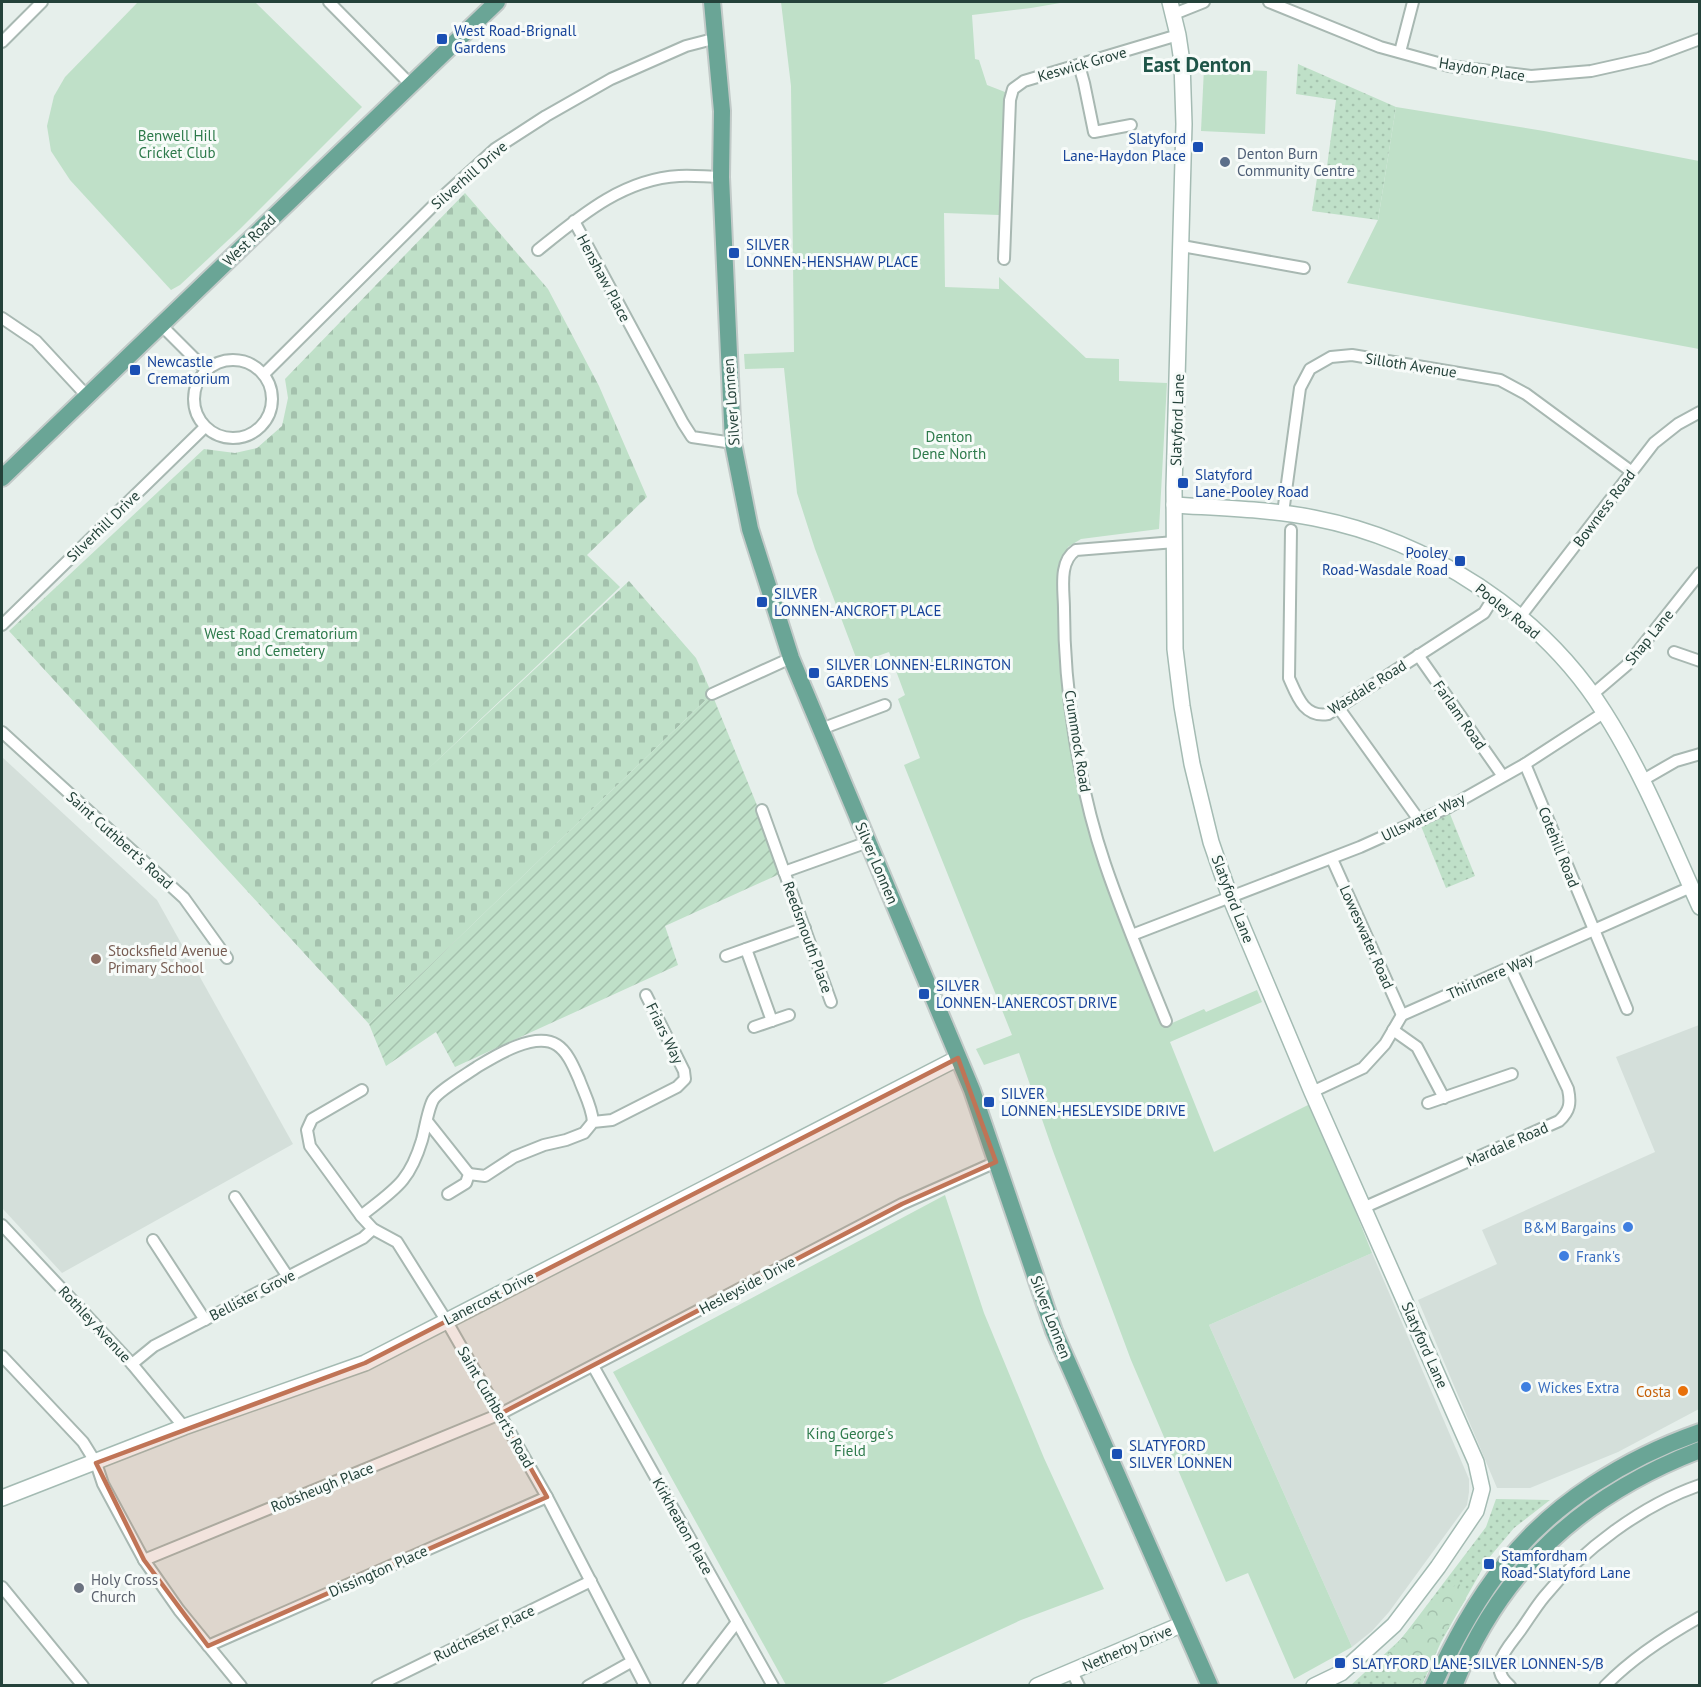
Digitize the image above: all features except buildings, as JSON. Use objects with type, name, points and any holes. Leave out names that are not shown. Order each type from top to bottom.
[{"type":"main road","name":"West Road","points":[[2,478],[496,2]]},
{"type":"main road","name":"Silver Lonnen","points":[[712,2],[722,111],[721,177],[733,443],[750,529],[791,658],[972,1090],[1054,1331],[1210,1686]]},
{"type":"main road","points":[[1433,1686],[1460,1632],[1486,1589],[1505,1563],[1540,1527],[1565,1505],[1611,1473],[1657,1449],[1700,1432]]},
{"type":"main road","points":[[1454,1686],[1475,1641],[1498,1600],[1516,1577],[1557,1535],[1611,1493],[1658,1467],[1700,1450]]},
{"type":"street","points":[[2,42],[42,2]]},
{"type":"street","points":[[329,2],[410,84]]},
{"type":"street","points":[[1172,8],[1203,2]]},
{"type":"street","name":"Haydon Place","points":[[1269,2],[1380,47],[1449,66],[1531,76],[1592,71],[1649,58],[1700,39]]},
{"type":"street","points":[[1400,52],[1413,2]]},
{"type":"street","name":"Slatyford Lane","points":[[1172,8],[1182,62],[1185,124],[1174,505],[1175,649],[1192,764],[1211,842],[1230,897],[1312,1092],[1476,1462],[1482,1489],[1476,1511],[1438,1567],[1394,1625],[1341,1673],[1314,1686]]},
{"type":"street","name":"Keswick Grove","points":[[1004,259],[1010,100],[1013,89],[1024,81],[1178,36]]},
{"type":"street","name":"Silverhill Drive","points":[[264,374],[439,200],[495,149],[546,116],[611,79],[686,46],[717,38]]},
{"type":"street","points":[[1078,65],[1094,132],[1131,125]]},
{"type":"street","name":"Henshaw Place","points":[[721,177],[678,176],[638,184],[604,200],[574,221],[682,423],[692,437],[733,443]]},
{"type":"street","points":[[537,250],[574,221]]},
{"type":"street","points":[[1182,246],[1304,268]]},
{"type":"street","points":[[2,318],[36,341],[87,396]]},
{"type":"street","points":[[161,325],[206,370]]},
{"type":"street","name":"Silloth Avenue","points":[[1283,513],[1300,388],[1310,369],[1330,357],[1352,355],[1500,380],[1526,394],[1632,472]]},
{"type":"street","points":[[230,359],[243,360],[255,365],[264,374],[273,396],[272,408],[260,428],[250,435],[226,438],[205,427],[194,404],[194,392],[198,380],[206,370],[230,359]]},
{"type":"street","name":"Bowness Road","points":[[1520,617],[1654,443],[1678,424],[1700,412]]},
{"type":"street","name":"Silverhill Drive","points":[[2,625],[205,427]]},
{"type":"street","name":"Pooley Road","points":[[1174,505],[1283,513],[1335,522],[1379,535],[1446,564],[1494,597],[1520,617],[1566,662],[1605,712],[1643,780],[1700,907]]},
{"type":"street","name":"Wasdale Road","points":[[1291,530],[1289,678],[1296,696],[1311,713],[1318,716],[1328,714],[1484,613],[1494,597]]},
{"type":"street","name":"Crummock Road","points":[[1166,1021],[1104,863],[1083,783],[1069,686],[1064,621],[1064,571],[1070,555],[1076,550],[1175,542]]},
{"type":"street","name":"Shap Lane","points":[[1593,694],[1627,665],[1700,573]]},
{"type":"street","points":[[1674,652],[1700,661]]},
{"type":"street","name":"Farlam Road","points":[[1418,655],[1502,775]]},
{"type":"street","points":[[712,694],[791,658]]},
{"type":"street","points":[[821,729],[885,705]]},
{"type":"street","points":[[1338,707],[1419,820]]},
{"type":"street","name":"Ullswater Way","points":[[1132,935],[1332,859],[1449,807],[1525,764],[1605,712]]},
{"type":"street","name":"Saint Cuthbert's Road","points":[[2,732],[184,898],[227,958]]},
{"type":"street","points":[[1643,780],[1676,761],[1700,754]]},
{"type":"street","name":"Cotehill Road","points":[[1525,764],[1627,1010]]},
{"type":"street","name":"Reedsmouth Place","points":[[762,810],[831,1002]]},
{"type":"street","name":"Reedsmouth Place","points":[[784,872],[867,842]]},
{"type":"street","name":"Loweswater Road","points":[[1332,859],[1402,1015]]},
{"type":"street","name":"Thirlmere Way","points":[[1402,1015],[1691,887]]},
{"type":"street","points":[[726,956],[805,928]]},
{"type":"street","points":[[746,949],[772,1021]]},
{"type":"street","name":"Mardale Road","points":[[1365,1208],[1559,1121],[1566,1114],[1571,1103],[1568,1089],[1510,967]]},
{"type":"street","name":"Friars Way","points":[[469,1174],[485,1176],[514,1157],[584,1133],[593,1122],[612,1120],[628,1113],[677,1087],[686,1079],[646,995]]},
{"type":"street","points":[[754,1027],[789,1015]]},
{"type":"street","points":[[1312,1092],[1363,1068],[1374,1058],[1402,1015]]},
{"type":"street","points":[[1393,1030],[1417,1047],[1443,1098]]},
{"type":"street","points":[[362,1216],[400,1185],[411,1171],[433,1100],[459,1078],[489,1060],[526,1043],[540,1040],[557,1045],[571,1062],[592,1112],[593,1122]]},
{"type":"street","name":"Lanercost Drive","points":[[2,1498],[184,1427],[365,1363],[958,1058]]},
{"type":"street","points":[[1428,1103],[1512,1074]]},
{"type":"street","name":"Saint Cuthbert's Road","points":[[362,1090],[312,1119],[307,1130],[310,1146],[373,1229],[397,1242],[446,1320],[547,1497],[645,1686]]},
{"type":"street","points":[[428,1121],[469,1174],[466,1183],[448,1194]]},
{"type":"street","name":"Hesleyside Drive","points":[[500,1413],[902,1204],[996,1162]]},
{"type":"street","points":[[235,1197],[288,1277]]},
{"type":"street","name":"Rothley Avenue","points":[[2,1225],[132,1364],[184,1427]]},
{"type":"street","name":"Bellister Grove","points":[[132,1364],[154,1346],[363,1238],[373,1229]]},
{"type":"street","points":[[153,1240],[205,1320]]},
{"type":"street","points":[[2,1356],[83,1442],[96,1463],[103,1484],[144,1560],[179,1611],[241,1686]]},
{"type":"street","name":"Kirkheaton Place","points":[[593,1366],[773,1686]]},
{"type":"street","name":"Robsheugh Place","points":[[144,1560],[500,1413]]},
{"type":"street","points":[[1510,1686],[1502,1679],[1499,1664],[1504,1653],[1543,1597],[1589,1551],[1627,1522],[1680,1492],[1700,1485]]},
{"type":"street","name":"Dissington Place","points":[[208,1646],[547,1497]]},
{"type":"street","name":"Rudchester Place","points":[[377,1686],[591,1581]]},
{"type":"street","points":[[2,1587],[83,1686]]},
{"type":"street","points":[[1605,1686],[1619,1671],[1652,1647],[1700,1617]]},
{"type":"street","points":[[688,1686],[737,1622]]},
{"type":"street","name":"Netherby Drive","points":[[1037,1686],[1076,1678],[1183,1624]]},
{"type":"street","points":[[588,1686],[631,1662]]},
{"type":"highlighted area","points":[[958,1058],[996,1162],[902,1204],[500,1414],[547,1497],[208,1646],[144,1560],[96,1463],[365,1363]]},
{"type":"shaded area","name":"Stocksfield Avenue Primary School","points":[[2,757],[157,900],[293,1144],[62,1273],[2,1208]]},
{"type":"shaded area","points":[[1699,1025],[1699,1409],[1618,1452],[1530,1488],[1497,1488],[1418,1300],[1497,1264],[1482,1230],[1655,1152],[1616,1057]]},
{"type":"shaded area","points":[[1372,1253],[1469,1479],[1469,1492],[1467,1505],[1389,1612],[1372,1631],[1352,1647],[1209,1325]]},
{"type":"green space","name":"Benwell Hill Cricket Club","points":[[138,2],[255,2],[362,107],[240,229],[180,285],[171,290],[70,180],[51,151],[47,126],[54,96],[65,77]]},
{"type":"green space","name":"Denton Dene North","points":[[781,2],[1066,2],[972,15],[975,59],[979,60],[987,85],[1005,92],[999,215],[944,213],[945,287],[999,289],[999,277],[1086,358],[1119,359],[1119,381],[1167,383],[1159,529],[1081,539],[1068,547],[1060,566],[1059,622],[1100,865],[1128,944],[1163,1027],[1257,990],[1262,1002],[1170,1042],[1214,1152],[1312,1103],[1372,1253],[1209,1325],[1352,1647],[1294,1679],[1248,1573],[1226,1582],[1131,1360],[1019,1053],[984,1065],[976,1049],[1012,1035],[904,765],[920,758],[898,699],[905,695],[889,652],[858,663],[815,549],[797,493],[784,368],[745,369],[744,354],[794,352],[791,86]]},
{"type":"green space","points":[[1298,64],[1396,107],[1378,220],[1312,211],[1319,165],[1327,166],[1336,100],[1296,94]]},
{"type":"green space","points":[[1204,68],[1267,71],[1265,134],[1201,131]]},
{"type":"green space","points":[[1396,107],[1544,131],[1699,161],[1699,349],[1347,283],[1378,220]]},
{"type":"green space","name":"West Road Crematorium and Cemetery","points":[[465,193],[548,289],[599,386],[647,497],[587,555],[620,587],[426,771],[629,581],[696,658],[712,694],[369,1024],[9,631],[204,449],[235,453],[257,448],[282,426],[288,398],[285,379]]},
{"type":"green space","points":[[712,694],[784,872],[665,926],[678,965],[455,1067],[436,1032],[386,1066],[369,1024]]},
{"type":"green space","points":[[1450,814],[1475,876],[1446,888],[1421,826]]},
{"type":"green space","name":"King George's Field","points":[[945,1195],[984,1313],[1044,1458],[1104,1589],[1021,1620],[880,1685],[786,1685],[613,1372]]},
{"type":"green space","points":[[1496,1499],[1550,1500],[1514,1528],[1488,1559],[1441,1642],[1422,1685],[1350,1686],[1402,1638],[1486,1527]]},
{"type":"green space","points":[[1459,1583],[1466,1599],[1439,1640],[1419,1685],[1402,1685],[1385,1658],[1433,1600]]},
{"type":"place","name":"West Road-Brignall Gardens","points":[[442,39]]},
{"type":"place","name":"Slatyford Lane-Haydon Place","points":[[1198,147]]},
{"type":"place","name":"Denton Burn Community Centre","points":[[1225,162]]},
{"type":"place","name":"SILVER LONNEN-HENSHAW PLACE","points":[[734,253]]},
{"type":"place","name":"Newcastle Crematorium","points":[[135,370]]},
{"type":"place","name":"Slatyford Lane-Pooley Road","points":[[1183,483]]},
{"type":"place","name":"Pooley Road-Wasdale Road","points":[[1460,561]]},
{"type":"place","name":"SILVER LONNEN-ANCROFT PLACE","points":[[762,602]]},
{"type":"place","name":"SILVER LONNEN-ELRINGTON GARDENS","points":[[814,673]]},
{"type":"place","name":"Stocksfield Avenue Primary School","points":[[96,959]]},
{"type":"place","name":"SILVER LONNEN-LANERCOST DRIVE","points":[[924,994]]},
{"type":"place","name":"SILVER LONNEN-HESLEYSIDE DRIVE","points":[[989,1102]]},
{"type":"place","name":"B&M Bargains","points":[[1628,1227]]},
{"type":"place","name":"Frank's","points":[[1564,1256]]},
{"type":"place","name":"Wickes Extra","points":[[1526,1387]]},
{"type":"place","name":"Costa","points":[[1683,1391]]},
{"type":"place","name":"SLATYFORD SILVER LONNEN","points":[[1117,1454]]},
{"type":"place","name":"Stamfordham Road-Slatyford Lane","points":[[1489,1564]]},
{"type":"place","name":"Holy Cross Church","points":[[79,1588]]},
{"type":"place","name":"SLATYFORD LANE-SILVER LONNEN-S/B","points":[[1340,1663]]},
{"type":"district","name":"East Denton","points":[[1197,64]]}]
